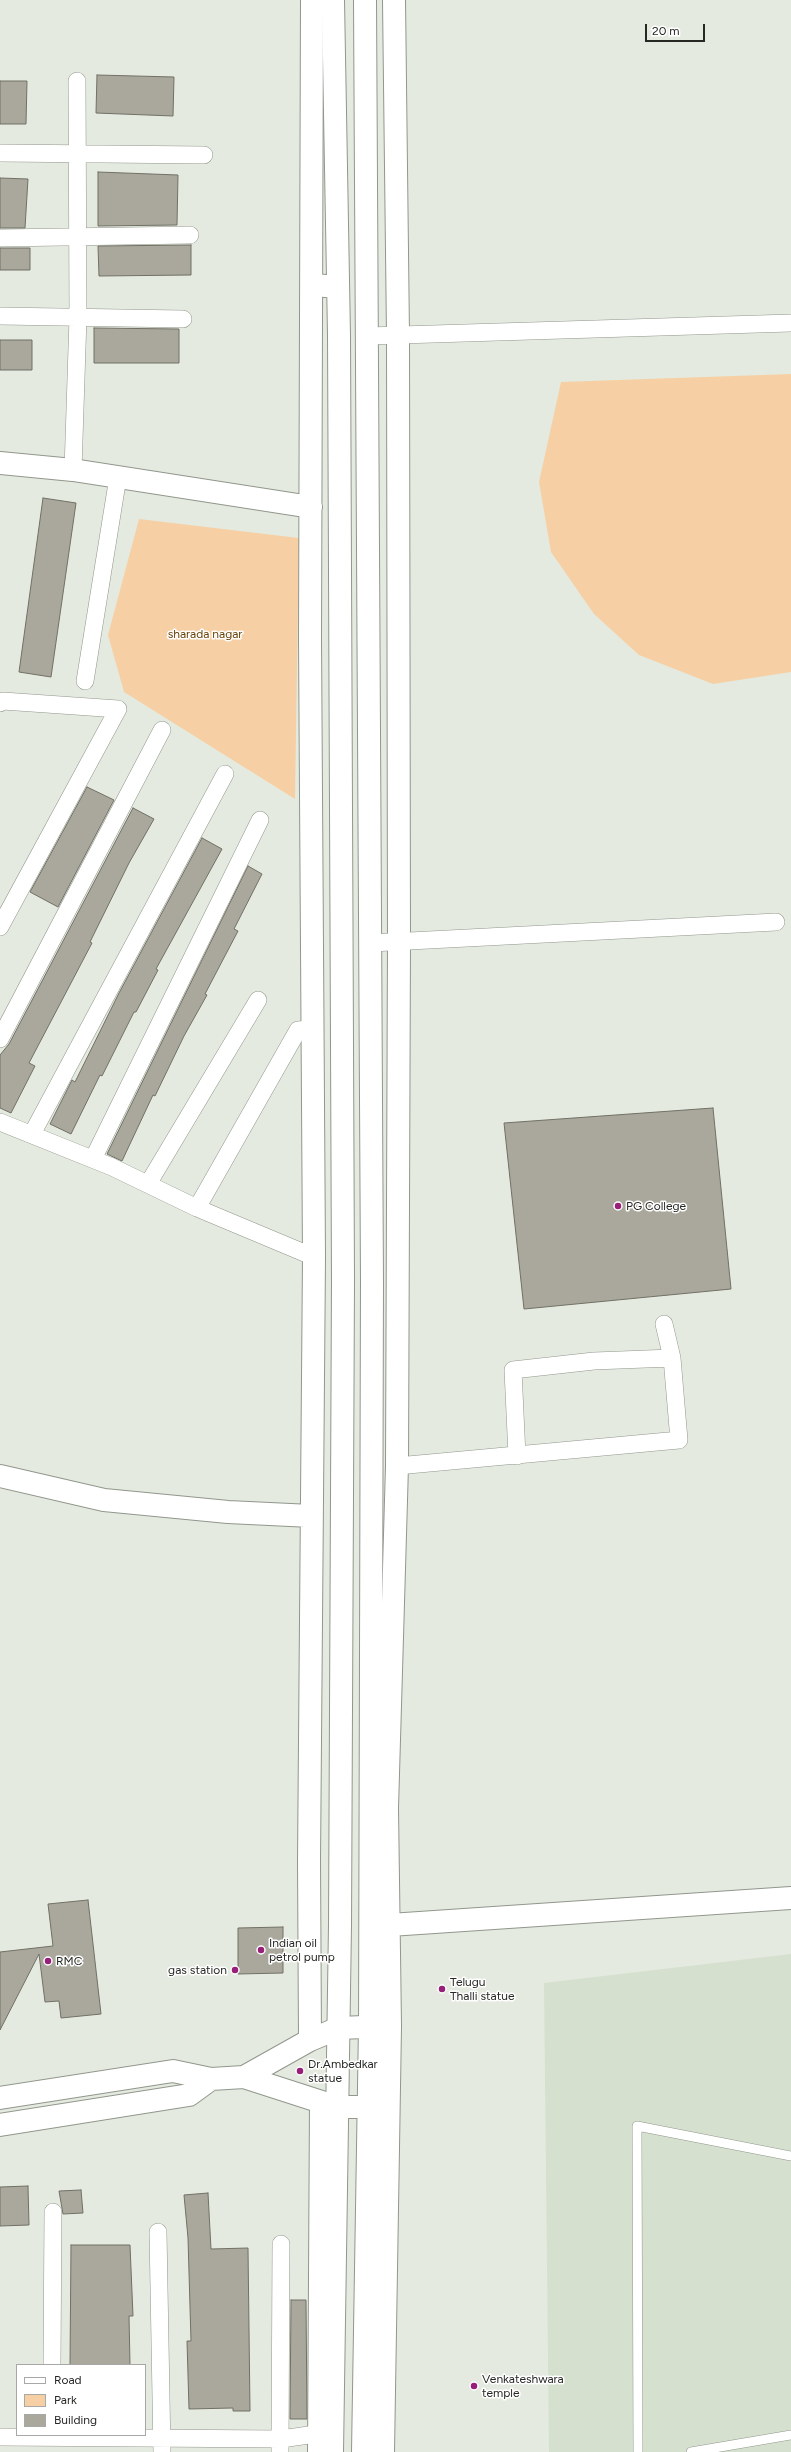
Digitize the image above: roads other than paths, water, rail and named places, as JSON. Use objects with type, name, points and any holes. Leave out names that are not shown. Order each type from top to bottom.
[{"type":"main road","points":[[310,2040],[311,1516],[314,1256],[311,507],[312,0]]},
{"type":"main road","points":[[326,2442],[329,2104],[339,2028],[342,1559],[342,974],[338,287],[333,0]]},
{"type":"main road","points":[[365,0],[371,943],[370,1604],[378,1808],[380,2026],[379,2107],[383,2452]]},
{"type":"main road","points":[[378,1808],[394,1596],[397,1466],[400,942],[398,335],[394,0]]},
{"type":"main road","points":[[312,285],[338,287]]},
{"type":"main road","points":[[0,463],[73,470],[311,507]]},
{"type":"main road","points":[[0,1476],[104,1500],[228,1512],[311,1516]]},
{"type":"main road","points":[[379,1926],[791,1898]]},
{"type":"main road","points":[[244,2077],[310,2040],[339,2028],[380,2026]]},
{"type":"main road","points":[[0,2098],[173,2071],[211,2079],[244,2077],[329,2104],[379,2107]]},
{"type":"main road","points":[[0,2125],[189,2095],[211,2079]]},
{"type":"main road","points":[[363,2452],[379,2107]]},
{"type":"street","points":[[73,470],[78,317],[77,81]]},
{"type":"street","points":[[0,153],[204,155]]},
{"type":"street","points":[[0,238],[190,235]]},
{"type":"street","points":[[0,316],[183,319]]},
{"type":"street","points":[[368,336],[791,322]]},
{"type":"street","points":[[85,681],[118,477]]},
{"type":"street","points":[[0,703],[3,701],[118,709],[0,927]]},
{"type":"street","points":[[0,1039],[162,730]]},
{"type":"street","points":[[32,1134],[225,774]]},
{"type":"street","points":[[93,1159],[260,820]]},
{"type":"street","points":[[371,943],[776,922]]},
{"type":"street","points":[[148,1184],[258,1000]]},
{"type":"street","points":[[197,1208],[298,1030],[312,1029]]},
{"type":"street","points":[[0,1122],[93,1159],[197,1208],[314,1256]]},
{"type":"street","points":[[397,1466],[679,1440],[672,1358],[664,1324]]},
{"type":"street","points":[[517,1456],[513,1370],[594,1361],[672,1358]]},
{"type":"street","points":[[52,2364],[53,2212]]},
{"type":"street","points":[[158,2232],[162,2445]]},
{"type":"street","points":[[280,2446],[281,2244]]},
{"type":"street","points":[[0,2437],[51,2441],[162,2445],[280,2446],[326,2442]]},
{"type":"lane","points":[[638,2452],[637,2126],[791,2156]]},
{"type":"lane","points":[[691,2452],[791,2435]]},
{"type":"place","name":"PG College","points":[[618,1206]]},
{"type":"place","name":"Indian oil petrol pump","points":[[261,1950]]},
{"type":"place","name":"RMC","points":[[48,1961]]},
{"type":"place","name":"gas station","points":[[235,1970]]},
{"type":"place","name":"Telugu Thalli statue","points":[[442,1989]]},
{"type":"place","name":"Dr.Ambedkar statue","points":[[300,2071]]},
{"type":"place","name":"Venkateshwara temple","points":[[474,2386]]},
{"type":"park label","name":"sharada nagar","points":[[205,634]]}]
